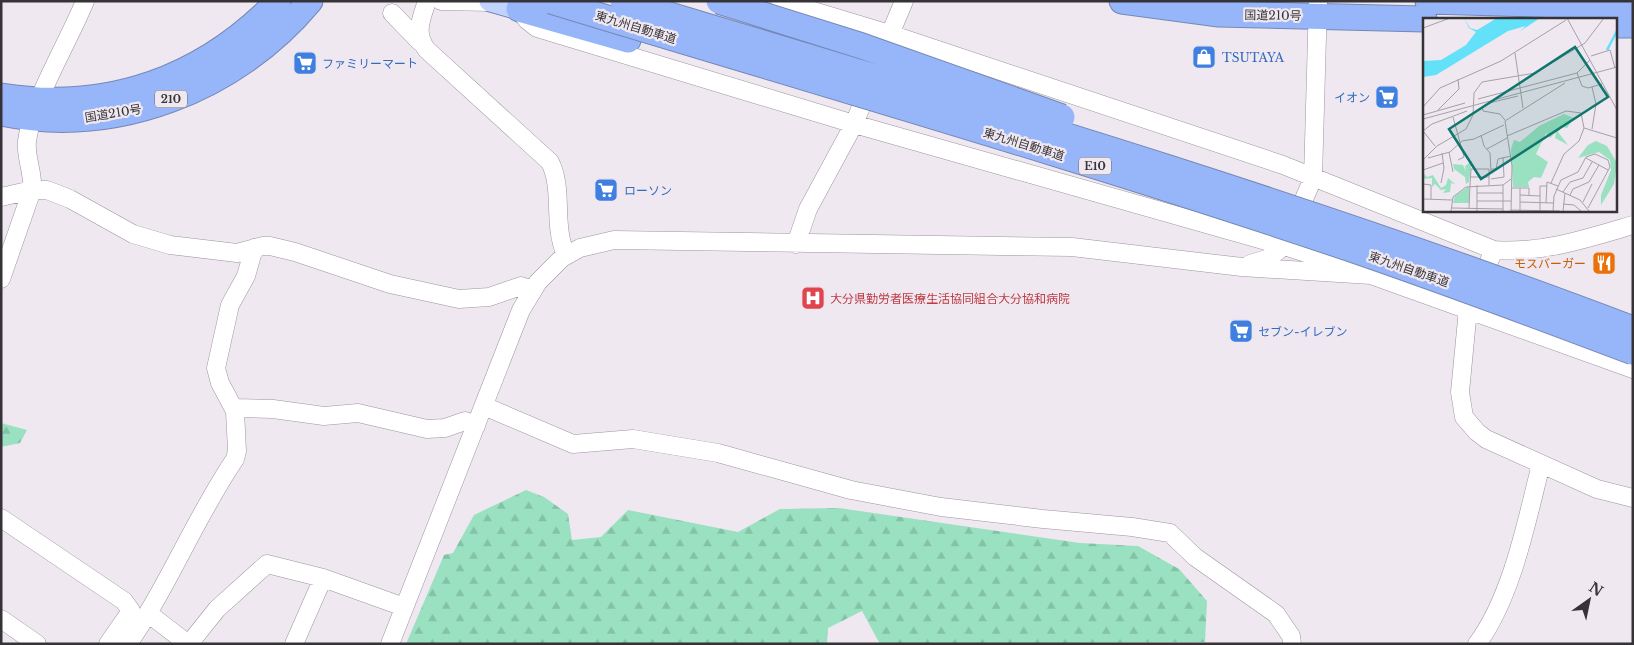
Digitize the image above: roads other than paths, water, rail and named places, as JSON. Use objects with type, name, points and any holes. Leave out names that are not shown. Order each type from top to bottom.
[{"type":"highway","name":"国道210号","points":[[1,113],[37,109],[105,97],[144,88],[164,80],[220,50],[252,26],[278,1]]},
{"type":"highway","name":"国道210号","points":[[1,96],[69,119],[109,116],[145,108],[181,96],[226,74],[254,56],[282,33],[310,1]]},
{"type":"highway","name":"東九州自動車道","points":[[551,1],[1074,159],[1349,249],[1633,352]]},
{"type":"highway","name":"東九州自動車道","points":[[623,1],[1081,138],[1437,256],[1633,329]]},
{"type":"highway","points":[[719,1],[862,46],[1312,204],[1437,256]]},
{"type":"highway","name":"国道210号","points":[[1122,1],[1219,14],[1317,9],[1423,19]]},
{"type":"highway","points":[[1428,1],[1633,7]]},
{"type":"highway","points":[[520,9],[747,74],[862,113],[1067,175],[1349,249]]},
{"type":"highway","points":[[1616,25],[1633,26]]},
{"type":"main road","points":[[491,2],[520,9]]},
{"type":"street","points":[[1,279],[32,190],[33,182],[27,142],[37,109],[85,1]]},
{"type":"street","points":[[420,42],[419,30],[427,1]]},
{"type":"street","points":[[440,1],[491,2]]},
{"type":"street","points":[[780,1],[890,34],[1283,165],[1494,250],[1513,252],[1552,245],[1633,224]]},
{"type":"street","points":[[796,244],[808,209],[854,124],[904,1]]},
{"type":"street","points":[[520,9],[527,20],[537,28],[854,124],[1338,262],[1633,369]]},
{"type":"street","points":[[1242,267],[1267,259],[1284,246],[1313,178],[1317,9]]},
{"type":"street","points":[[392,13],[426,50],[550,162],[555,175],[557,226],[566,256]]},
{"type":"street","points":[[1,197],[32,190],[53,192],[133,234],[170,245],[231,253],[263,246],[286,250],[390,284],[459,299],[489,297],[521,286],[533,290]]},
{"type":"street","points":[[390,644],[521,310],[533,290],[553,266],[566,256],[590,245],[631,239],[796,244],[1052,246],[1242,267],[1371,275]]},
{"type":"street","points":[[128,644],[149,614],[194,528],[235,459],[237,443],[234,408],[220,383],[216,368],[230,305],[246,276],[254,248]]},
{"type":"street","points":[[1494,250],[1468,309],[1460,392],[1464,417],[1486,439],[1597,489],[1633,498]]},
{"type":"street","points":[[484,406],[573,444],[633,439],[718,453],[851,490],[941,507],[1132,527],[1170,533],[1195,557],[1276,614],[1291,636],[1292,644]]},
{"type":"street","points":[[234,408],[265,408],[324,416],[358,413],[427,429],[445,428],[465,421],[476,426]]},
{"type":"street","points":[[1477,644],[1499,604],[1523,536],[1541,464]]},
{"type":"street","points":[[1,518],[124,601],[132,611],[108,644]]},
{"type":"street","points":[[149,614],[188,644],[217,609],[267,564],[324,578],[404,607]]},
{"type":"street","points":[[294,644],[324,578]]},
{"type":"street","points":[[1,619],[37,644]]},
{"type":"place","name":"TSUTAYA","points":[[1204,57]]},
{"type":"place","name":"ファミリーマート","points":[[305,63]]},
{"type":"place","name":"イオン","points":[[1387,97]]},
{"type":"place","name":"ローソン","points":[[606,190]]},
{"type":"place","name":"モスバーガー","points":[[1604,263]]},
{"type":"place","name":"大分県勤労者医療生活協同組合大分協和病院","points":[[813,298]]},
{"type":"place","name":"セブン-イレブン","points":[[1241,331]]}]
